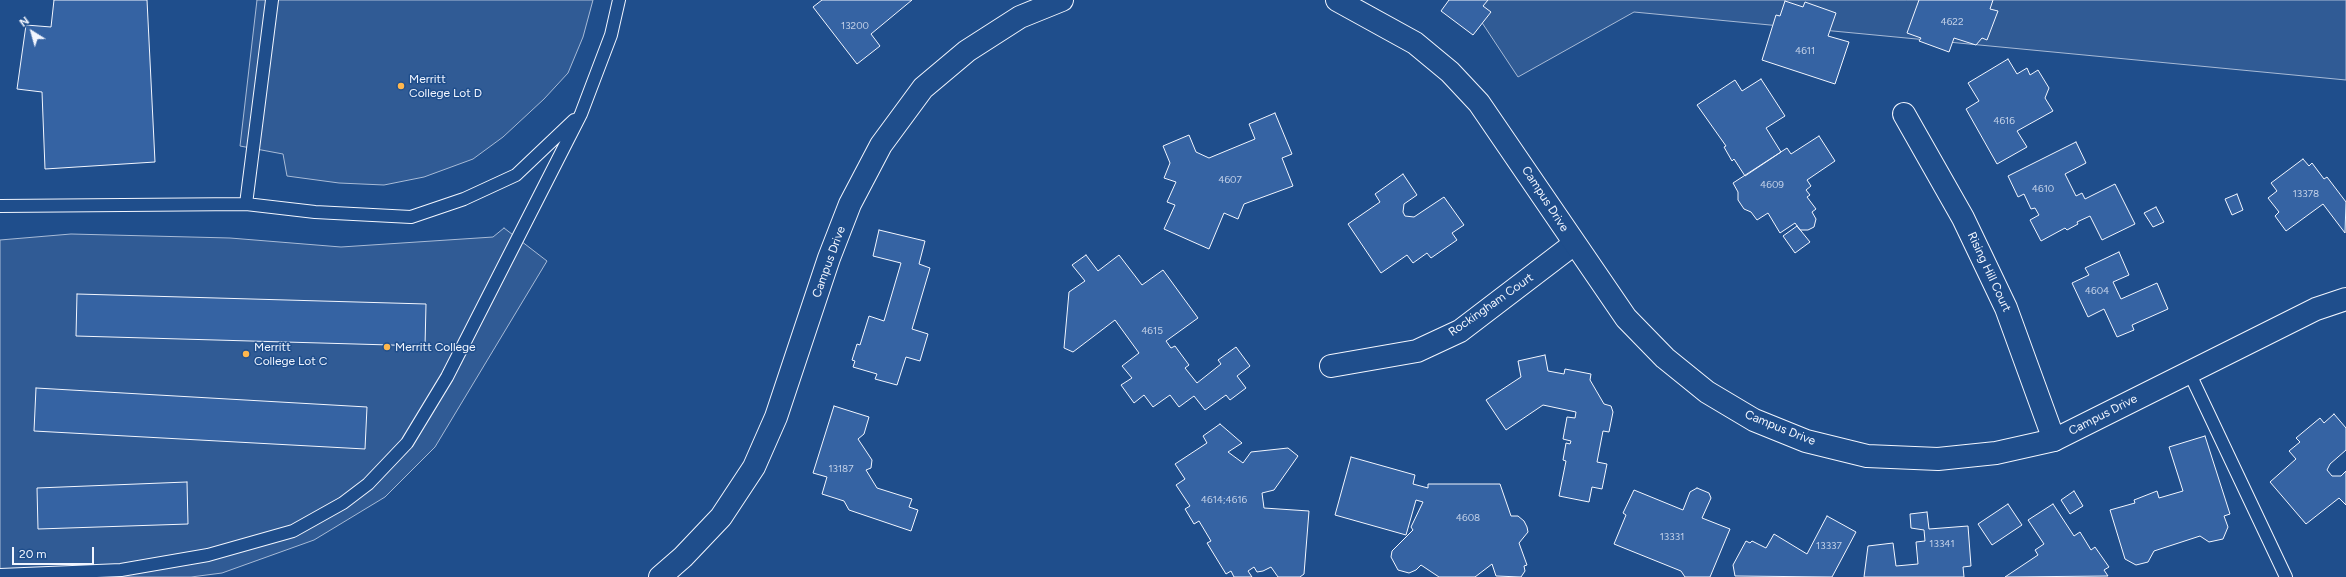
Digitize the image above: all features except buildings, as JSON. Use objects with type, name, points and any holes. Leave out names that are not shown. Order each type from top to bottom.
[{"type":"street","name":"Campus Drive","points":[[660,577],[683,557],[721,517],[754,467],[776,417],[829,258],[850,204],[881,145],[923,88],[966,51],[1020,17],[1062,0]]},
{"type":"street","name":"Campus Drive","points":[[1337,0],[1415,43],[1455,77],[1479,102],[1505,137],[1574,244],[1626,318],[1665,358],[1707,392],[1754,420],[1806,441],[1867,456],[1938,459],[1996,453],[2054,440],[2316,309],[2346,299]]},
{"type":"street","name":"Rising Hill Court","points":[[1904,114],[1963,218],[2006,308],[2054,440]]},
{"type":"street","name":"Rockingham Court","points":[[1331,366],[1417,352],[1460,331],[1574,244]]},
{"type":"lane","points":[[246,204],[272,0]]},
{"type":"lane","points":[[0,575],[122,570],[208,555],[293,531],[344,503],[368,484],[407,443],[447,377],[581,114],[611,35],[619,0]]},
{"type":"lane","points":[[0,206],[246,204],[315,212],[411,217],[464,199],[516,175],[581,114]]},
{"type":"lane","points":[[2189,372],[2286,577]]},
{"type":"shaded area","name":"Merritt College Lot D","points":[[257,0],[593,0],[583,37],[568,73],[544,99],[503,137],[473,159],[424,177],[384,185],[339,183],[287,176],[283,154],[240,146]]},
{"type":"shaded area","points":[[1467,0],[2346,0],[2346,80],[1634,12],[1518,77]]},
{"type":"shaded area","name":"Merritt College Lot C","points":[[504,228],[547,261],[435,447],[385,497],[314,540],[222,573],[191,577],[0,577],[0,240],[71,234],[230,238],[341,247],[493,237]]},
{"type":"place","name":"Merritt College Lot D","points":[[401,86]]},
{"type":"place","name":"Merritt College","points":[[387,347]]},
{"type":"place","name":"Merritt College Lot C","points":[[246,354]]}]
